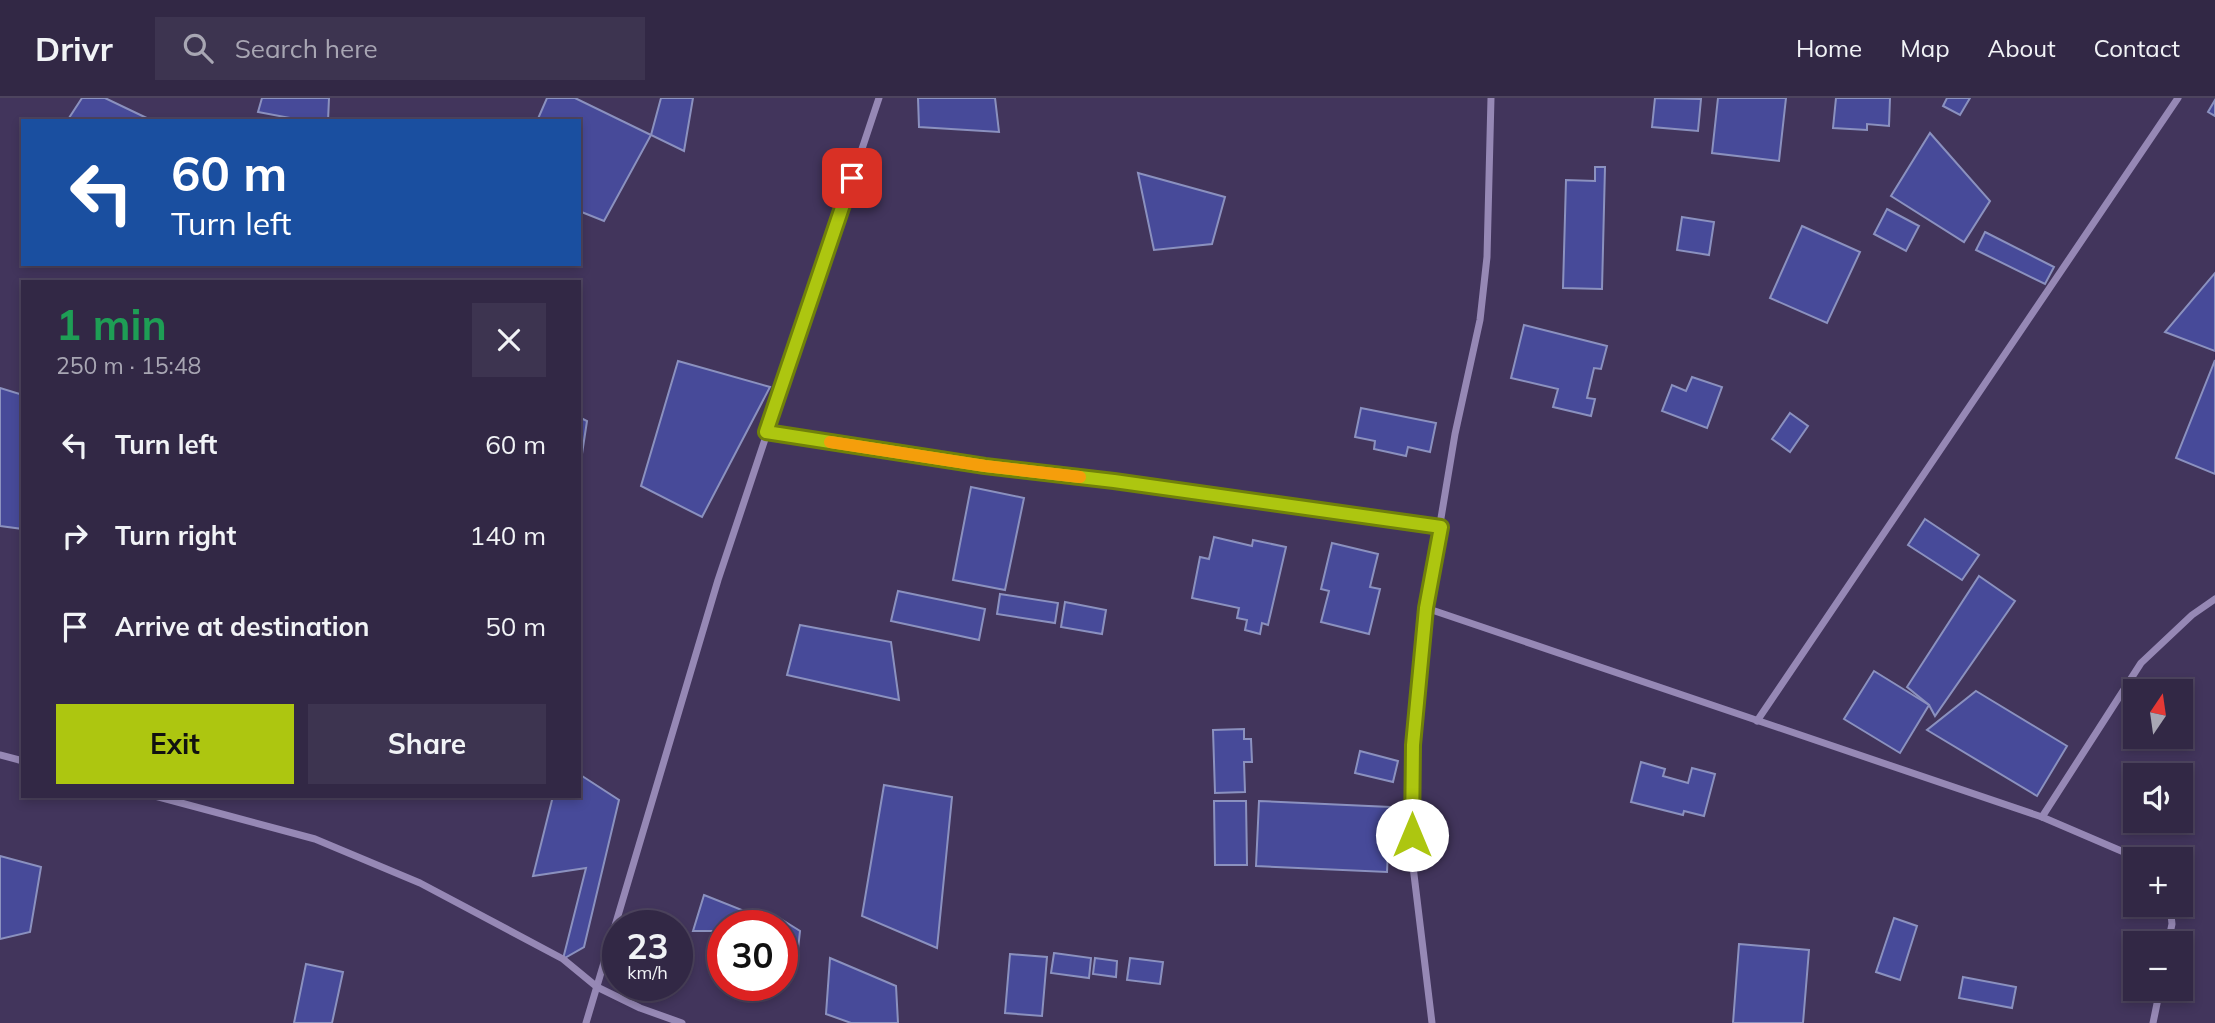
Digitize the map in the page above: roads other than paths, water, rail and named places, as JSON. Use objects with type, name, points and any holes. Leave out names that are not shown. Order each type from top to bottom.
[{"type":"street","points":[[586,1023],[714,593],[879,98]]},
{"type":"street","points":[[1433,1023],[1412,858],[1413,745],[1426,608],[1455,434],[1482,308],[1487,257],[1491,98]]},
{"type":"street","points":[[1757,721],[2178,98]]},
{"type":"street","points":[[766,432],[985,466],[1114,481],[1441,527]]},
{"type":"street","points":[[2042,817],[2141,663],[2192,615],[2215,599]]},
{"type":"street","points":[[1426,608],[2042,817],[2123,852]]},
{"type":"street","points":[[0,755],[21,760]]},
{"type":"street","points":[[162,798],[315,839],[420,883],[563,959],[597,987],[640,1008],[682,1023]]},
{"type":"street","points":[[2153,1023],[2158,1001]]}]
